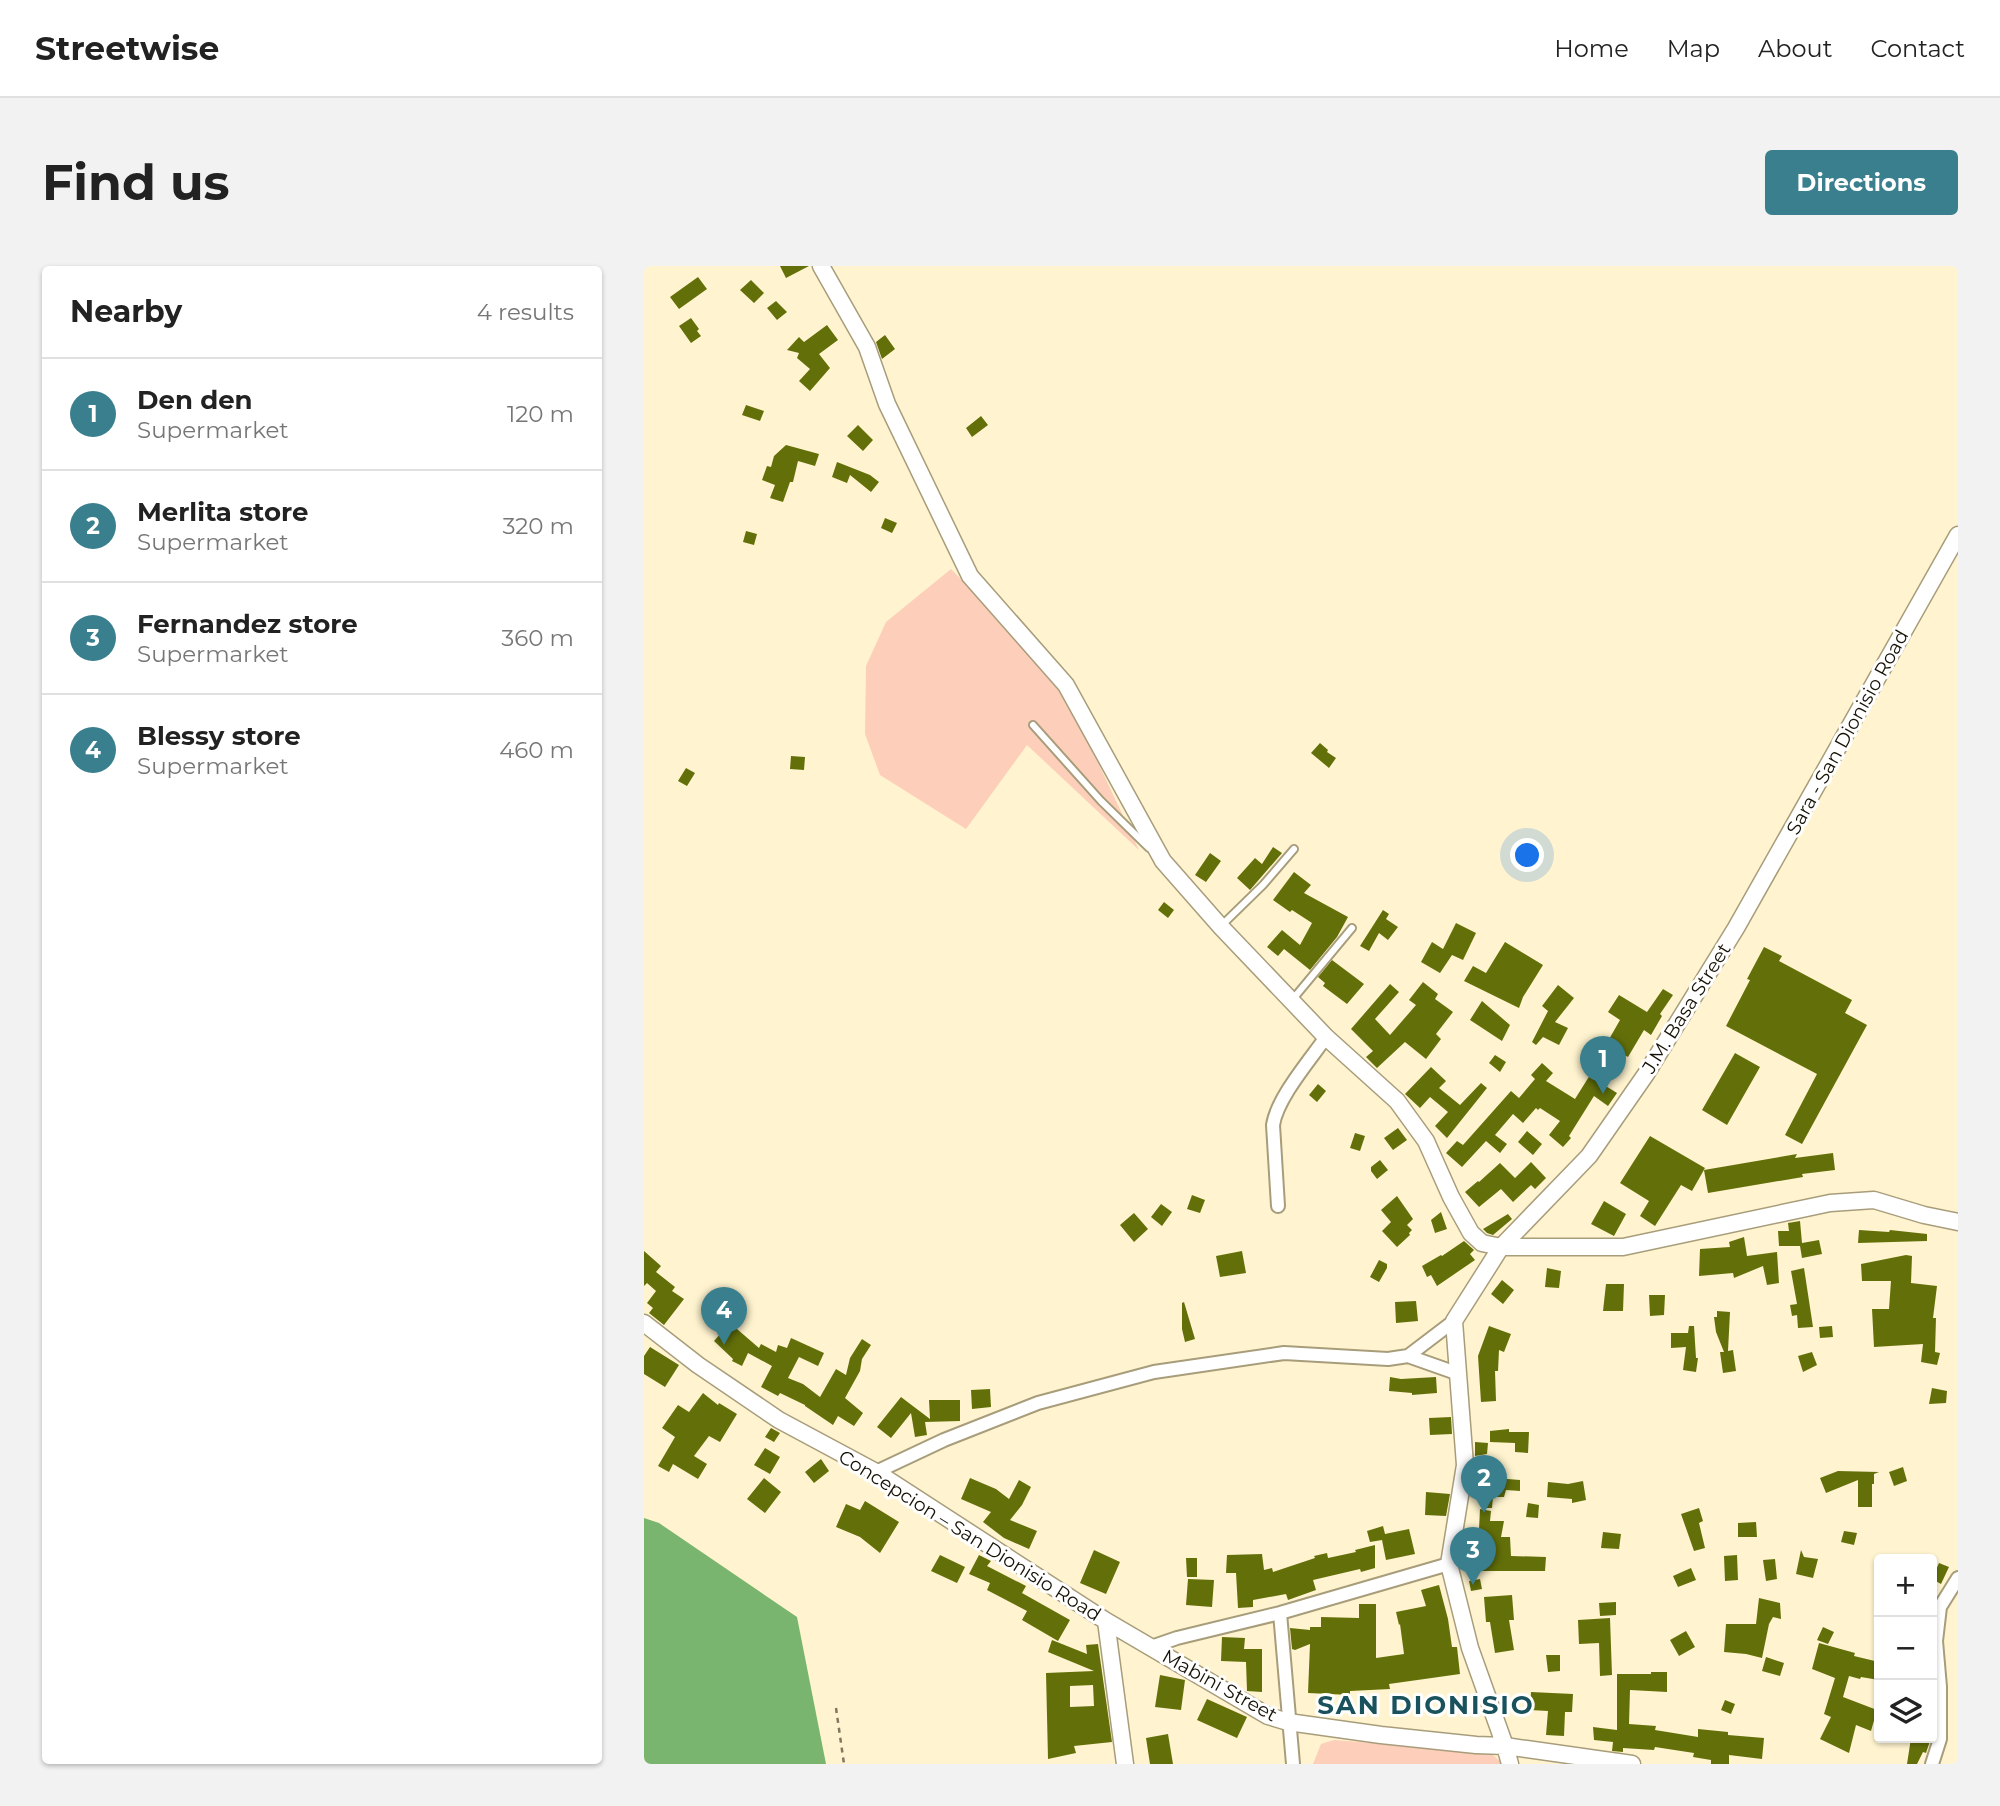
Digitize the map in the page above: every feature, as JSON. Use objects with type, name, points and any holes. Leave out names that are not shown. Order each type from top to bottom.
[{"type":"main road","points":[[821,266],[867,347],[887,404],[970,576],[1066,685],[1163,861],[1220,927],[1326,1037],[1397,1101],[1426,1140],[1451,1197],[1471,1233],[1482,1243],[1501,1247],[1623,1247],[1830,1203],[1874,1200],[1958,1222]]},
{"type":"main road","name":"Sara - San Dionisio Road","points":[[1736,928],[1958,535]]},
{"type":"main road","name":"J.M. Basa Street","points":[[1501,1247],[1588,1156],[1646,1074],[1736,928]]},
{"type":"main road","points":[[1501,1247],[1454,1321],[1465,1465],[1449,1564],[1469,1648],[1506,1746],[1510,1764]]},
{"type":"main road","name":"Concepcion – San Dionisio Road","points":[[644,1323],[698,1365],[779,1420],[876,1472],[1106,1621],[1125,1764]]},
{"type":"main road","name":"Mabini Street","points":[[1106,1621],[1268,1716],[1288,1722],[1381,1735],[1506,1746],[1632,1764]]},
{"type":"street","points":[[1278,1206],[1274,1114],[1326,1037]]},
{"type":"street","points":[[1408,1356],[1454,1321]]},
{"type":"street","points":[[876,1472],[944,1440],[1038,1403],[1154,1372],[1284,1353],[1388,1359],[1408,1356],[1459,1374]]},
{"type":"street","points":[[1150,1647],[1449,1564]]},
{"type":"street","points":[[1932,1764],[1940,1739],[1940,1687],[1936,1641],[1940,1607],[1958,1578]]},
{"type":"street","points":[[1280,1613],[1293,1764]]},
{"type":"lane","points":[[1033,725],[1101,801],[1163,861]]},
{"type":"lane","points":[[1220,927],[1263,885],[1294,849]]},
{"type":"lane","points":[[1292,1000],[1352,928]]},
{"type":"path","points":[[836,1709],[844,1764]]},
{"type":"shaded area","points":[[951,569],[1051,672],[1087,739],[1139,850],[1027,745],[966,829],[880,775],[865,734],[866,666],[886,622]]},
{"type":"shaded area","points":[[644,1518],[659,1523],[797,1617],[826,1764],[644,1764]]},
{"type":"shaded area","points":[[1334,1740],[1487,1752],[1503,1764],[1313,1764],[1321,1744]]},
{"type":"building","points":[[780,266],[809,266],[786,278]]},
{"type":"building","points":[[698,277],[707,289],[679,309],[670,297]]},
{"type":"building","points":[[751,280],[764,293],[754,303],[740,290]]},
{"type":"building","points":[[776,301],[787,312],[777,320],[767,308]]},
{"type":"building","points":[[691,318],[701,336],[691,343],[679,326]]},
{"type":"building","points":[[827,325],[838,340],[819,354],[830,368],[810,391],[799,381],[810,369],[797,358],[799,353],[787,350],[799,337],[804,342]]},
{"type":"building","points":[[885,335],[895,349],[882,359],[876,342]]},
{"type":"building","points":[[746,405],[764,411],[760,421],[742,415]]},
{"type":"building","points":[[981,416],[988,425],[972,437],[966,428]]},
{"type":"building","points":[[858,425],[873,440],[863,451],[847,436]]},
{"type":"building","points":[[786,445],[819,454],[815,466],[798,461],[793,482],[790,482],[783,502],[770,498],[775,485],[762,480],[767,466],[771,467],[774,456]]},
{"type":"building","points":[[837,462],[870,475],[879,482],[871,492],[850,475],[847,483],[832,477]]},
{"type":"building","points":[[885,518],[897,523],[892,533],[881,528]]},
{"type":"building","points":[[746,531],[757,534],[754,545],[743,542]]},
{"type":"building","points":[[1320,743],[1336,758],[1329,768],[1311,753]]},
{"type":"building","points":[[791,756],[805,757],[804,770],[790,769]]},
{"type":"building","points":[[686,768],[695,773],[687,786],[678,781]]},
{"type":"building","points":[[1273,847],[1282,853],[1250,890],[1237,878],[1255,858],[1262,864]]},
{"type":"building","points":[[1210,853],[1221,861],[1206,882],[1195,875]]},
{"type":"building","points":[[1294,872],[1311,885],[1304,893],[1348,917],[1337,937],[1310,970],[1284,949],[1278,956],[1267,947],[1282,930],[1300,945],[1312,923],[1273,900]]},
{"type":"building","points":[[1164,902],[1174,910],[1168,918],[1158,910]]},
{"type":"building","points":[[1383,910],[1389,914],[1386,919],[1398,927],[1388,940],[1379,933],[1369,951],[1360,946]]},
{"type":"building","points":[[1456,923],[1476,933],[1463,960],[1452,955],[1440,973],[1421,962],[1432,942],[1443,949]]},
{"type":"building","points":[[1505,942],[1543,965],[1519,1008],[1464,981],[1473,966],[1486,973]]},
{"type":"building","points":[[1764,947],[1782,956],[1779,961],[1852,1000],[1845,1013],[1867,1025],[1802,1144],[1785,1135],[1817,1074],[1726,1026]]},
{"type":"building","points":[[1332,960],[1364,984],[1347,1004],[1323,986],[1325,983],[1318,977]]},
{"type":"building","points":[[1423,982],[1438,994],[1435,999],[1453,1012],[1436,1034],[1441,1039],[1426,1059],[1405,1042],[1377,1068],[1366,1057],[1373,1051],[1351,1029],[1390,984],[1399,992],[1375,1019],[1390,1035],[1416,1005],[1409,1000]]},
{"type":"building","points":[[1558,985],[1574,998],[1555,1022],[1568,1028],[1559,1045],[1543,1037],[1536,1045],[1532,1042],[1548,1011],[1542,1006]]},
{"type":"building","points":[[1663,989],[1673,995],[1660,1014],[1662,1016],[1651,1035],[1644,1030],[1628,1057],[1618,1052],[1601,1083],[1617,1093],[1608,1106],[1594,1096],[1569,1136],[1571,1138],[1563,1147],[1549,1135],[1560,1121],[1536,1108],[1523,1123],[1513,1114],[1495,1135],[1507,1144],[1500,1153],[1486,1141],[1462,1167],[1446,1153],[1457,1141],[1463,1145],[1511,1091],[1519,1098],[1535,1079],[1531,1075],[1542,1063],[1553,1073],[1546,1081],[1575,1099],[1595,1067],[1582,1060],[1592,1042],[1604,1048],[1620,1020],[1608,1012],[1619,995],[1647,1012]]},
{"type":"building","points":[[1482,1001],[1510,1025],[1502,1041],[1470,1020]]},
{"type":"building","points":[[1735,1053],[1760,1067],[1727,1125],[1702,1110]]},
{"type":"building","points":[[1495,1055],[1506,1062],[1500,1072],[1489,1063]]},
{"type":"building","points":[[1431,1067],[1446,1081],[1439,1088],[1460,1105],[1481,1083],[1487,1088],[1447,1138],[1435,1126],[1448,1112],[1430,1097],[1420,1108],[1405,1094]]},
{"type":"building","points":[[1318,1084],[1326,1091],[1317,1102],[1309,1095]]},
{"type":"building","points":[[1398,1128],[1407,1140],[1393,1150],[1384,1138]]},
{"type":"building","points":[[1527,1131],[1542,1144],[1533,1155],[1518,1142]]},
{"type":"building","points":[[1355,1133],[1365,1136],[1360,1151],[1350,1148]]},
{"type":"building","points":[[1650,1136],[1705,1168],[1692,1191],[1681,1185],[1655,1226],[1640,1216],[1649,1201],[1620,1183]]},
{"type":"building","points":[[1833,1153],[1835,1170],[1708,1193],[1704,1170],[1797,1154],[1795,1158]]},
{"type":"building","points":[[1380,1160],[1388,1170],[1377,1179],[1371,1167]]},
{"type":"building","points":[[1531,1162],[1546,1178],[1535,1189],[1531,1185],[1513,1202],[1501,1189],[1479,1207],[1465,1192],[1500,1163],[1515,1178]]},
{"type":"building","points":[[1192,1195],[1205,1200],[1200,1213],[1187,1209]]},
{"type":"building","points":[[1397,1196],[1413,1219],[1407,1225],[1412,1230],[1410,1235],[1397,1247],[1382,1231],[1391,1222],[1381,1210]]},
{"type":"building","points":[[1604,1201],[1626,1214],[1614,1236],[1591,1224]]},
{"type":"building","points":[[1161,1204],[1172,1212],[1162,1226],[1151,1217]]},
{"type":"building","points":[[1441,1212],[1447,1229],[1435,1233],[1431,1220]]},
{"type":"building","points":[[1134,1213],[1148,1229],[1134,1242],[1120,1225]]},
{"type":"building","points":[[1508,1214],[1512,1219],[1493,1235],[1483,1229]]},
{"type":"building","points":[[1800,1221],[1802,1243],[1819,1240],[1822,1254],[1802,1258],[1800,1246],[1779,1246],[1778,1231],[1789,1231],[1788,1223]]},
{"type":"building","points":[[1859,1230],[1927,1234],[1927,1241],[1858,1243]]},
{"type":"building","points":[[1744,1237],[1747,1256],[1777,1252],[1779,1283],[1767,1285],[1763,1266],[1734,1278],[1733,1273],[1699,1276],[1700,1249],[1730,1247],[1729,1242]]},
{"type":"building","points":[[1464,1241],[1474,1250],[1470,1254],[1475,1260],[1437,1286],[1431,1275],[1427,1277],[1422,1266]]},
{"type":"building","points":[[644,1251],[661,1266],[656,1272],[675,1287],[672,1291],[684,1299],[664,1325],[649,1313],[653,1308],[647,1303],[656,1291],[647,1283],[644,1286]]},
{"type":"building","points":[[1242,1251],[1246,1273],[1220,1277],[1216,1256]]},
{"type":"building","points":[[1912,1256],[1911,1283],[1937,1286],[1933,1318],[1936,1318],[1935,1352],[1940,1353],[1937,1365],[1921,1362],[1923,1344],[1874,1347],[1872,1309],[1889,1309],[1891,1281],[1862,1281],[1861,1264]]},
{"type":"building","points":[[1379,1260],[1387,1264],[1387,1268],[1379,1282],[1370,1277]]},
{"type":"building","points":[[1547,1268],[1561,1271],[1559,1288],[1545,1287]]},
{"type":"building","points":[[1804,1268],[1813,1327],[1798,1328],[1797,1315],[1792,1316],[1790,1305],[1797,1304],[1791,1271]]},
{"type":"building","points":[[1502,1280],[1514,1290],[1503,1304],[1491,1294]]},
{"type":"building","points":[[1606,1284],[1624,1284],[1623,1311],[1603,1311]]},
{"type":"building","points":[[1649,1295],[1665,1295],[1664,1315],[1650,1316]]},
{"type":"building","points":[[1416,1301],[1418,1321],[1396,1323],[1395,1302]]},
{"type":"building","points":[[1184,1302],[1195,1339],[1185,1342],[1182,1329]]},
{"type":"building","points":[[1717,1311],[1730,1312],[1728,1351],[1733,1350],[1736,1371],[1723,1373],[1720,1352],[1724,1352],[1716,1332],[1714,1317],[1717,1317]]},
{"type":"building","points":[[730,1323],[759,1348],[761,1344],[776,1352],[778,1345],[787,1348],[791,1338],[824,1353],[818,1366],[799,1357],[788,1378],[803,1384],[820,1397],[836,1369],[846,1375],[850,1358],[862,1339],[871,1345],[845,1398],[863,1413],[854,1426],[838,1416],[833,1425],[805,1405],[761,1387],[772,1366],[748,1353],[742,1366],[732,1361],[714,1341]]},
{"type":"building","points":[[1489,1326],[1511,1334],[1504,1352],[1499,1350],[1498,1371],[1495,1371],[1496,1401],[1481,1402],[1478,1356]]},
{"type":"building","points":[[1689,1326],[1694,1326],[1698,1358],[1696,1372],[1683,1370],[1686,1347],[1671,1348],[1671,1333],[1688,1333]]},
{"type":"building","points":[[1832,1326],[1833,1337],[1820,1338],[1819,1327]]},
{"type":"building","points":[[650,1347],[679,1365],[665,1387],[644,1374],[644,1356]]},
{"type":"building","points":[[1812,1352],[1817,1365],[1803,1372],[1798,1356]]},
{"type":"building","points":[[1390,1377],[1436,1377],[1437,1393],[1412,1395],[1389,1391]]},
{"type":"building","points":[[1932,1388],[1947,1391],[1946,1403],[1929,1404]]},
{"type":"building","points":[[990,1389],[991,1407],[972,1409],[971,1390]]},
{"type":"building","points":[[703,1393],[718,1405],[719,1403],[737,1414],[720,1442],[709,1436],[694,1456],[707,1464],[698,1479],[673,1464],[669,1472],[658,1466],[675,1437],[662,1428],[678,1405],[689,1412]]},
{"type":"building","points":[[901,1397],[930,1419],[929,1400],[960,1400],[960,1421],[925,1422],[927,1435],[915,1437],[911,1413],[891,1438],[877,1427]]},
{"type":"building","points":[[1451,1417],[1452,1434],[1430,1435],[1429,1418]]},
{"type":"building","points":[[771,1428],[780,1433],[774,1442],[765,1437]]},
{"type":"building","points":[[1509,1429],[1509,1432],[1529,1432],[1528,1453],[1515,1452],[1515,1443],[1490,1442],[1490,1431]]},
{"type":"building","points":[[1475,1442],[1488,1443],[1487,1454],[1475,1456]]},
{"type":"building","points":[[765,1448],[780,1457],[770,1474],[754,1465]]},
{"type":"building","points":[[821,1459],[829,1471],[814,1483],[805,1472]]},
{"type":"building","points":[[1483,1460],[1496,1462],[1495,1478],[1520,1480],[1520,1491],[1506,1490],[1504,1497],[1493,1497],[1492,1508],[1485,1508]]},
{"type":"building","points":[[1903,1467],[1907,1481],[1894,1486],[1889,1472]]},
{"type":"building","points":[[1838,1471],[1879,1472],[1874,1474],[1872,1484],[1872,1507],[1858,1507],[1858,1480],[1826,1493],[1820,1478]]},
{"type":"building","points":[[764,1478],[781,1492],[765,1513],[747,1499]]},
{"type":"building","points":[[970,1478],[996,1489],[1009,1499],[1019,1480],[1031,1487],[1010,1520],[1037,1531],[1029,1549],[1004,1538],[983,1522],[991,1512],[961,1499]]},
{"type":"building","points":[[1583,1481],[1586,1500],[1572,1503],[1572,1499],[1547,1497],[1548,1482],[1568,1484]]},
{"type":"building","points":[[1426,1492],[1450,1494],[1446,1516],[1425,1515]]},
{"type":"building","points":[[865,1501],[899,1522],[880,1553],[860,1537],[836,1527],[846,1504],[860,1510]]},
{"type":"building","points":[[1528,1503],[1539,1505],[1538,1518],[1526,1517]]},
{"type":"building","points":[[1699,1508],[1703,1521],[1699,1523],[1705,1548],[1694,1551],[1681,1514]]},
{"type":"building","points":[[1480,1509],[1491,1511],[1490,1521],[1504,1521],[1501,1537],[1510,1537],[1511,1556],[1546,1557],[1545,1571],[1474,1571],[1474,1529],[1479,1529]]},
{"type":"building","points":[[1756,1522],[1757,1537],[1738,1537],[1738,1523]]},
{"type":"building","points":[[1383,1526],[1385,1534],[1409,1529],[1415,1554],[1386,1560],[1382,1540],[1370,1542],[1367,1531]]},
{"type":"building","points":[[1844,1531],[1857,1533],[1854,1545],[1841,1542]]},
{"type":"building","points":[[1603,1532],[1621,1534],[1619,1549],[1601,1548]]},
{"type":"building","points":[[1375,1545],[1375,1568],[1313,1580],[1316,1590],[1288,1600],[1286,1594],[1253,1600],[1253,1607],[1238,1608],[1236,1573],[1226,1573],[1227,1555],[1262,1554],[1264,1570],[1272,1568],[1273,1572],[1315,1558],[1314,1556],[1327,1553],[1328,1558]]},
{"type":"building","points":[[1094,1550],[1120,1562],[1106,1594],[1080,1583]]},
{"type":"building","points":[[1801,1550],[1804,1557],[1818,1559],[1813,1578],[1796,1574]]},
{"type":"building","points":[[940,1555],[965,1567],[957,1583],[931,1571]]},
{"type":"building","points":[[979,1555],[991,1561],[987,1566],[1026,1586],[1022,1593],[1070,1620],[1058,1641],[1022,1620],[1027,1611],[987,1590],[990,1583],[969,1574]]},
{"type":"building","points":[[1737,1555],[1738,1580],[1725,1581],[1724,1556]]},
{"type":"building","points":[[1186,1558],[1197,1558],[1197,1577],[1187,1577]]},
{"type":"building","points":[[1775,1559],[1777,1579],[1766,1581],[1763,1560]]},
{"type":"building","points":[[1939,1563],[1949,1567],[1941,1584],[1937,1582]]},
{"type":"building","points":[[1691,1568],[1696,1580],[1678,1587],[1673,1576]]},
{"type":"building","points":[[1188,1579],[1214,1580],[1212,1607],[1186,1605]]},
{"type":"building","points":[[1480,1579],[1482,1589],[1471,1591],[1469,1581]]},
{"type":"building","points":[[1439,1585],[1452,1647],[1457,1647],[1460,1674],[1389,1684],[1390,1689],[1350,1691],[1350,1695],[1308,1693],[1310,1644],[1292,1649],[1290,1628],[1310,1630],[1310,1627],[1321,1627],[1321,1617],[1359,1618],[1359,1604],[1376,1604],[1376,1658],[1404,1654],[1396,1612],[1426,1606],[1421,1590]]},
{"type":"building","points":[[1512,1595],[1514,1620],[1509,1620],[1514,1650],[1495,1653],[1490,1622],[1486,1622],[1484,1597]]},
{"type":"building","points":[[1759,1598],[1780,1603],[1781,1619],[1773,1617],[1769,1624],[1762,1658],[1724,1652],[1726,1624],[1756,1624]]},
{"type":"building","points":[[1616,1602],[1616,1615],[1600,1616],[1599,1603]]},
{"type":"building","points":[[1610,1618],[1612,1675],[1600,1676],[1599,1643],[1579,1644],[1578,1620]]},
{"type":"building","points":[[1823,1627],[1834,1632],[1828,1644],[1817,1640]]},
{"type":"building","points":[[1686,1631],[1695,1647],[1679,1656],[1670,1640]]},
{"type":"building","points":[[1222,1637],[1245,1638],[1244,1649],[1262,1649],[1262,1692],[1247,1691],[1246,1662],[1221,1661]]},
{"type":"building","points":[[1052,1640],[1087,1654],[1086,1645],[1098,1644],[1112,1742],[1074,1746],[1076,1753],[1048,1759],[1046,1673],[1094,1671],[1048,1652]],"holes":[[[1093,1685],[1094,1706],[1070,1707],[1070,1686]]]},
{"type":"building","points":[[1819,1643],[1874,1661],[1874,1679],[1849,1676],[1843,1697],[1874,1709],[1871,1731],[1856,1725],[1849,1753],[1820,1739],[1831,1717],[1824,1714],[1835,1678],[1812,1669]]},
{"type":"building","points":[[1546,1655],[1560,1655],[1560,1671],[1548,1672]]},
{"type":"building","points":[[1766,1657],[1784,1663],[1780,1676],[1762,1671]]},
{"type":"building","points":[[1667,1672],[1667,1692],[1630,1690],[1629,1724],[1656,1726],[1655,1730],[1698,1737],[1698,1729],[1764,1738],[1762,1759],[1729,1755],[1729,1764],[1711,1764],[1711,1760],[1693,1757],[1694,1753],[1655,1747],[1654,1750],[1623,1748],[1623,1752],[1612,1751],[1613,1742],[1594,1740],[1593,1727],[1617,1730],[1617,1674]]},
{"type":"building","points":[[1160,1675],[1185,1680],[1181,1710],[1155,1707]]},
{"type":"building","points":[[1531,1692],[1573,1694],[1572,1712],[1565,1712],[1564,1736],[1546,1735],[1548,1711],[1530,1710]]},
{"type":"building","points":[[1207,1699],[1247,1717],[1237,1738],[1197,1720]]},
{"type":"building","points":[[1725,1700],[1735,1704],[1731,1714],[1721,1710]]},
{"type":"building","points":[[1168,1734],[1173,1764],[1150,1764],[1146,1738]]},
{"type":"building","points":[[1910,1743],[1929,1743],[1926,1753],[1923,1752],[1917,1764],[1907,1764]]},
{"type":"place","name":"Den den","points":[[1603,1094]]},
{"type":"place","name":"Blessy store","points":[[724,1345]]},
{"type":"place","name":"Merlita store","points":[[1484,1513]]},
{"type":"place","name":"Fernandez store","points":[[1473,1585]]},
{"type":"district","name":"SAN DIONISIO","points":[[1426,1705]]}]
